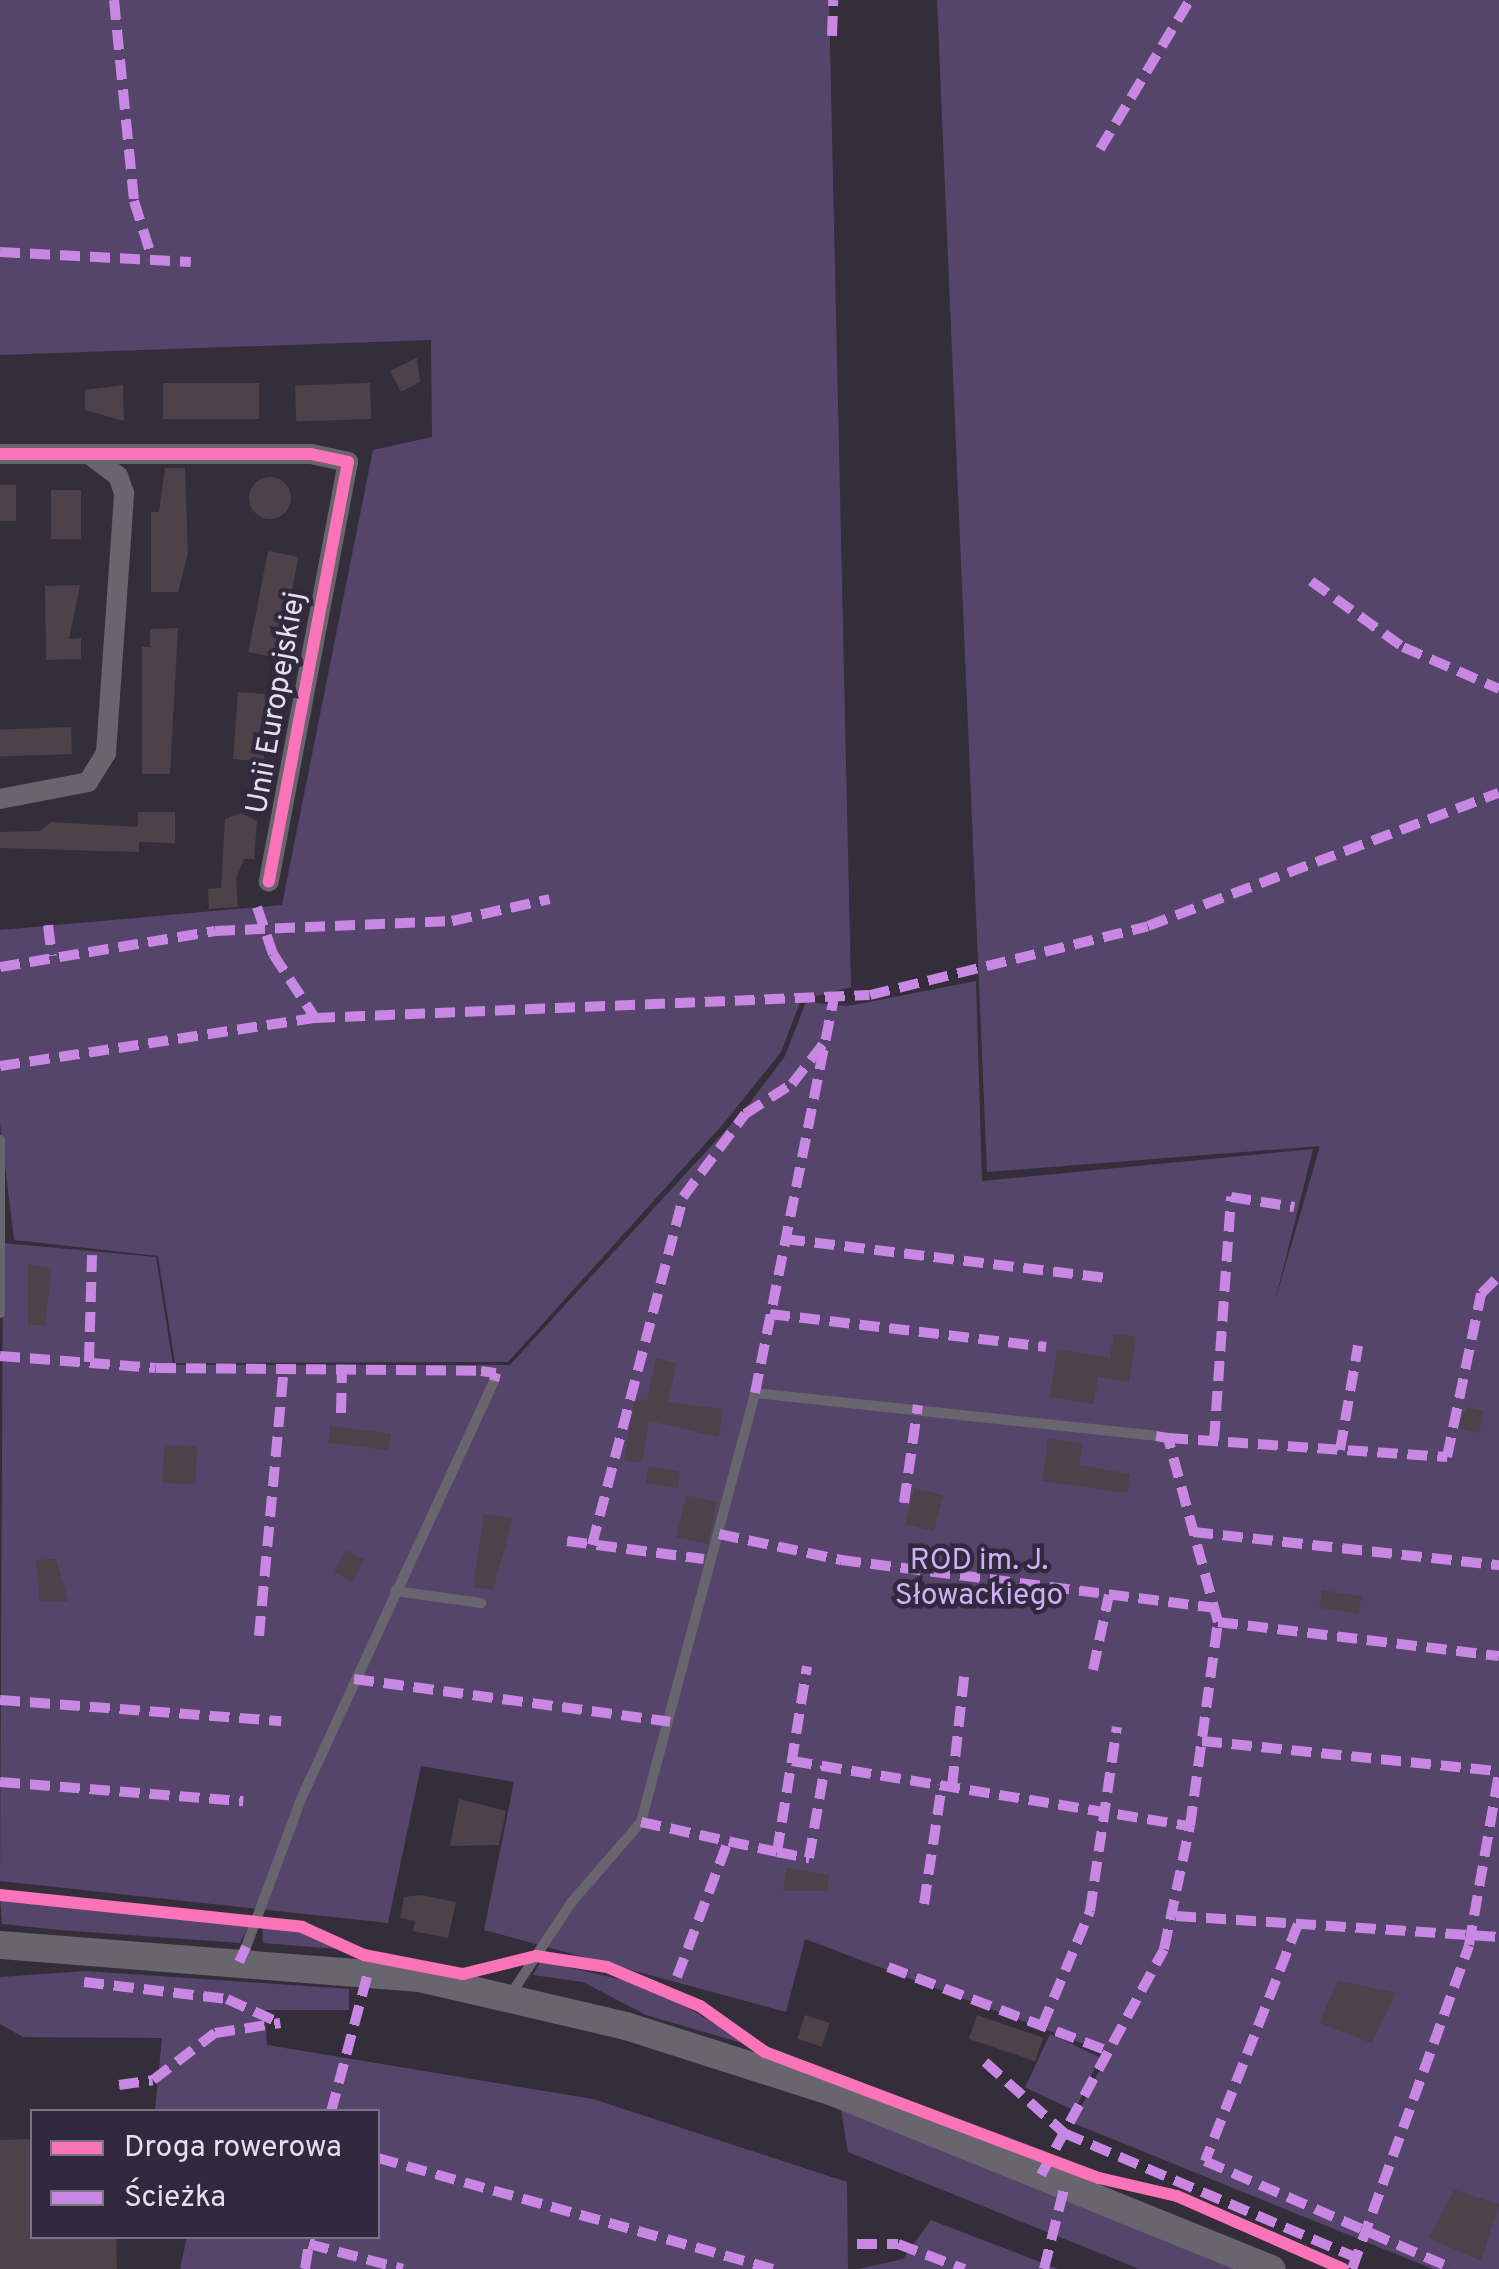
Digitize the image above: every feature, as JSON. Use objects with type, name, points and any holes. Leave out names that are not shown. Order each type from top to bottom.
[{"type":"main road","points":[[0,1945],[420,1978],[509,1998],[833,2092],[1272,2269]]},
{"type":"street","name":"Unii Europejskiej","points":[[0,454],[84,452],[348,462],[269,882]]},
{"type":"street","points":[[0,798],[88,782],[106,754],[124,493],[104,460],[84,452]]},
{"type":"lane","points":[[0,1140],[0,1313]]},
{"type":"lane","points":[[246,1947],[395,1591],[494,1381]]},
{"type":"lane","points":[[509,1998],[570,1903],[640,1822],[755,1393],[1156,1436]]},
{"type":"lane","points":[[395,1591],[481,1604]]},
{"type":"green space","points":[[0,0],[829,0],[851,987],[801,1000],[781,1052],[724,1123],[508,1362],[175,1363],[158,1256],[14,1240],[0,1123],[0,930],[282,905],[373,450],[432,437],[431,340],[0,355]]},
{"type":"green space","name":"ROD im. J. Słowackiego","points":[[937,0],[1499,0],[1499,2269],[1433,2269],[1073,2123],[1108,2053],[805,1939],[786,2012],[484,1930],[514,1782],[421,1766],[388,1923],[0,1881],[3,1243],[156,1257],[173,1365],[510,1365],[746,1108],[785,1056],[806,1002],[848,1006],[976,981],[982,1181],[1313,1149],[1275,1301],[1320,1146],[987,1172]]},
{"type":"green space","points":[[0,1898],[250,1923],[240,1943],[59,1930],[2,1924]]},
{"type":"green space","points":[[262,1924],[297,1928],[349,1950],[263,1943]]},
{"type":"green space","points":[[541,1961],[653,1987],[752,2046],[646,2015],[583,1982],[533,1975]]},
{"type":"green space","points":[[86,1971],[349,1989],[349,2010],[265,2010],[267,2045],[593,2099],[847,2182],[848,2269],[180,2269],[187,2239],[380,2239],[380,2109],[155,2109],[162,2038],[23,2037],[0,2024],[0,1977]]},
{"type":"green space","points":[[1050,2034],[1100,2057],[1075,2111],[1025,2087]]},
{"type":"green space","points":[[841,2109],[1245,2269],[1139,2269],[848,2152]]},
{"type":"green space","points":[[931,2220],[1058,2269],[858,2269],[903,2259]]},
{"type":"building","points":[[417,358],[420,382],[401,392],[390,371]]},
{"type":"building","points":[[163,383],[259,383],[259,419],[163,419]]},
{"type":"building","points":[[370,383],[371,419],[296,422],[295,386]]},
{"type":"building","points":[[123,385],[124,421],[85,410],[85,390]]},
{"type":"building","points":[[165,468],[185,468],[188,553],[178,592],[151,592],[151,512],[159,512]]},
{"type":"building","points":[[270,477],[285,483],[291,498],[285,513],[270,519],[255,513],[249,498],[255,483]]},
{"type":"building","points":[[0,485],[16,485],[16,521],[0,521]]},
{"type":"building","points":[[51,490],[81,490],[81,539],[51,539]]},
{"type":"building","points":[[268,551],[298,557],[279,658],[248,652]]},
{"type":"building","points":[[80,585],[69,639],[81,638],[81,659],[46,660],[45,586]]},
{"type":"building","points":[[178,628],[170,774],[142,774],[142,647],[150,647],[150,629]]},
{"type":"building","points":[[238,692],[265,694],[264,762],[233,759]]},
{"type":"building","points":[[71,727],[72,754],[0,756],[0,729]]},
{"type":"building","points":[[138,812],[175,812],[175,843],[139,842],[139,852],[0,848],[0,832],[40,831],[51,822],[138,827]]},
{"type":"building","points":[[241,813],[257,821],[254,859],[244,859],[236,879],[238,907],[209,909],[208,889],[221,888],[225,819]]},
{"type":"building","points":[[28,1264],[52,1269],[45,1325],[28,1325]]},
{"type":"building","points":[[1114,1334],[1136,1337],[1129,1382],[1098,1377],[1094,1404],[1050,1397],[1057,1349],[1110,1358]]},
{"type":"building","points":[[656,1358],[677,1363],[668,1402],[723,1409],[719,1437],[649,1421],[642,1463],[624,1460],[634,1400],[647,1400]]},
{"type":"building","points":[[1467,1407],[1484,1411],[1479,1433],[1456,1428]]},
{"type":"building","points":[[330,1426],[391,1433],[388,1450],[328,1443]]},
{"type":"building","points":[[1048,1439],[1082,1443],[1079,1465],[1130,1474],[1127,1493],[1042,1481]]},
{"type":"building","points":[[164,1445],[197,1446],[196,1484],[163,1483]]},
{"type":"building","points":[[649,1466],[680,1472],[677,1489],[646,1483]]},
{"type":"building","points":[[914,1488],[943,1495],[934,1531],[905,1524]]},
{"type":"building","points":[[686,1495],[717,1502],[708,1544],[676,1537]]},
{"type":"building","points":[[484,1514],[513,1518],[493,1590],[473,1587]]},
{"type":"building","points":[[346,1550],[365,1560],[353,1582],[334,1572]]},
{"type":"building","points":[[56,1559],[68,1601],[40,1602],[36,1560]]},
{"type":"building","points":[[1322,1590],[1362,1596],[1359,1614],[1319,1608]]},
{"type":"building","points":[[459,1799],[506,1811],[499,1845],[450,1846]]},
{"type":"building","points":[[786,1868],[829,1875],[827,1891],[783,1891]]},
{"type":"building","points":[[420,1895],[456,1902],[448,1938],[413,1931],[415,1921],[400,1918],[404,1897]]},
{"type":"building","points":[[1338,1980],[1396,1993],[1372,2043],[1319,2023]]},
{"type":"building","points":[[805,2015],[830,2023],[822,2047],[797,2039]]},
{"type":"building","points":[[977,2015],[1043,2038],[1035,2061],[969,2039]]},
{"type":"building","points":[[30,2139],[30,2239],[116,2239],[117,2269],[0,2269],[0,2140]]},
{"type":"building","points":[[1454,2190],[1499,2204],[1481,2261],[1429,2238]]},
{"type":"marked path","points":[[114,0],[134,201],[152,258]]},
{"type":"marked path","points":[[832,36],[833,0]]},
{"type":"marked path","points":[[1100,149],[1190,0]]},
{"type":"marked path","points":[[0,252],[191,262]]},
{"type":"marked path","points":[[1311,581],[1403,647],[1499,689]]},
{"type":"marked path","points":[[0,1066],[315,1018],[870,995],[1148,926],[1499,793]]},
{"type":"marked path","points":[[0,967],[215,931],[452,921],[550,899]]},
{"type":"marked path","points":[[257,907],[273,954],[315,1018]]},
{"type":"marked path","points":[[48,925],[52,956]]},
{"type":"marked path","points":[[755,1393],[835,994]]},
{"type":"marked path","points":[[592,1545],[683,1197],[745,1114],[792,1084],[824,1043]]},
{"type":"marked path","points":[[1214,1441],[1231,1197],[1294,1207]]},
{"type":"marked path","points":[[785,1239],[1105,1278]]},
{"type":"marked path","points":[[89,1362],[92,1255]]},
{"type":"marked path","points":[[1168,1438],[1447,1457],[1481,1294],[1499,1276]]},
{"type":"marked path","points":[[770,1314],[1046,1347]]},
{"type":"marked path","points":[[1340,1450],[1358,1346]]},
{"type":"marked path","points":[[0,1356],[156,1368],[481,1371],[496,1373],[494,1381]]},
{"type":"marked path","points":[[259,1636],[284,1369]]},
{"type":"marked path","points":[[341,1413],[342,1369]]},
{"type":"marked path","points":[[904,1503],[918,1405]]},
{"type":"marked path","points":[[1041,2175],[1164,1949],[1190,1826],[1218,1622],[1168,1438],[1156,1436]]},
{"type":"marked path","points":[[1193,1532],[1499,1565]]},
{"type":"marked path","points":[[719,1534],[841,1560],[1214,1608]]},
{"type":"marked path","points":[[567,1541],[704,1559]]},
{"type":"marked path","points":[[1093,1670],[1109,1595]]},
{"type":"marked path","points":[[1218,1622],[1499,1656]]},
{"type":"marked path","points":[[641,1822],[777,1852],[807,1666]]},
{"type":"marked path","points":[[952,1786],[964,1677]]},
{"type":"marked path","points":[[354,1679],[670,1722]]},
{"type":"marked path","points":[[0,1700],[281,1721]]},
{"type":"marked path","points":[[1042,2026],[1090,1911],[1117,1727]]},
{"type":"marked path","points":[[1202,1741],[1499,1771]]},
{"type":"marked path","points":[[792,1761],[1190,1826]]},
{"type":"marked path","points":[[777,1852],[809,1858],[825,1766]]},
{"type":"marked path","points":[[1352,2269],[1469,1945],[1499,1773]]},
{"type":"marked path","points":[[0,1782],[243,1801]]},
{"type":"marked path","points":[[924,1904],[942,1785]]},
{"type":"marked path","points":[[677,1977],[728,1841]]},
{"type":"marked path","points":[[1176,1916],[1499,1937]]},
{"type":"marked path","points":[[1298,1924],[1205,2161],[1453,2269]]},
{"type":"marked path","points":[[239,1962],[246,1947]]},
{"type":"marked path","points":[[888,1967],[1108,2051]]},
{"type":"marked path","points":[[332,2109],[368,1973]]},
{"type":"marked path","points":[[84,1982],[227,1999],[280,2023]]},
{"type":"marked path","points":[[119,2085],[153,2080],[215,2033],[280,2023]]},
{"type":"marked path","points":[[985,2062],[1064,2133],[1357,2258]]},
{"type":"marked path","points":[[380,2159],[774,2269]]},
{"type":"marked path","points":[[1044,2269],[1065,2185]]},
{"type":"marked path","points":[[305,2269],[310,2239]]},
{"type":"marked path","points":[[309,2244],[403,2269]]},
{"type":"marked path","points":[[857,2244],[898,2244],[964,2269]]},
{"type":"cycle path","points":[[0,454],[311,454],[348,462],[269,882]]},
{"type":"cycle path","points":[[0,1895],[302,1927],[364,1955],[463,1974],[536,1956],[607,1967],[700,2006],[765,2052],[1099,2178],[1177,2196],[1343,2269]]}]
